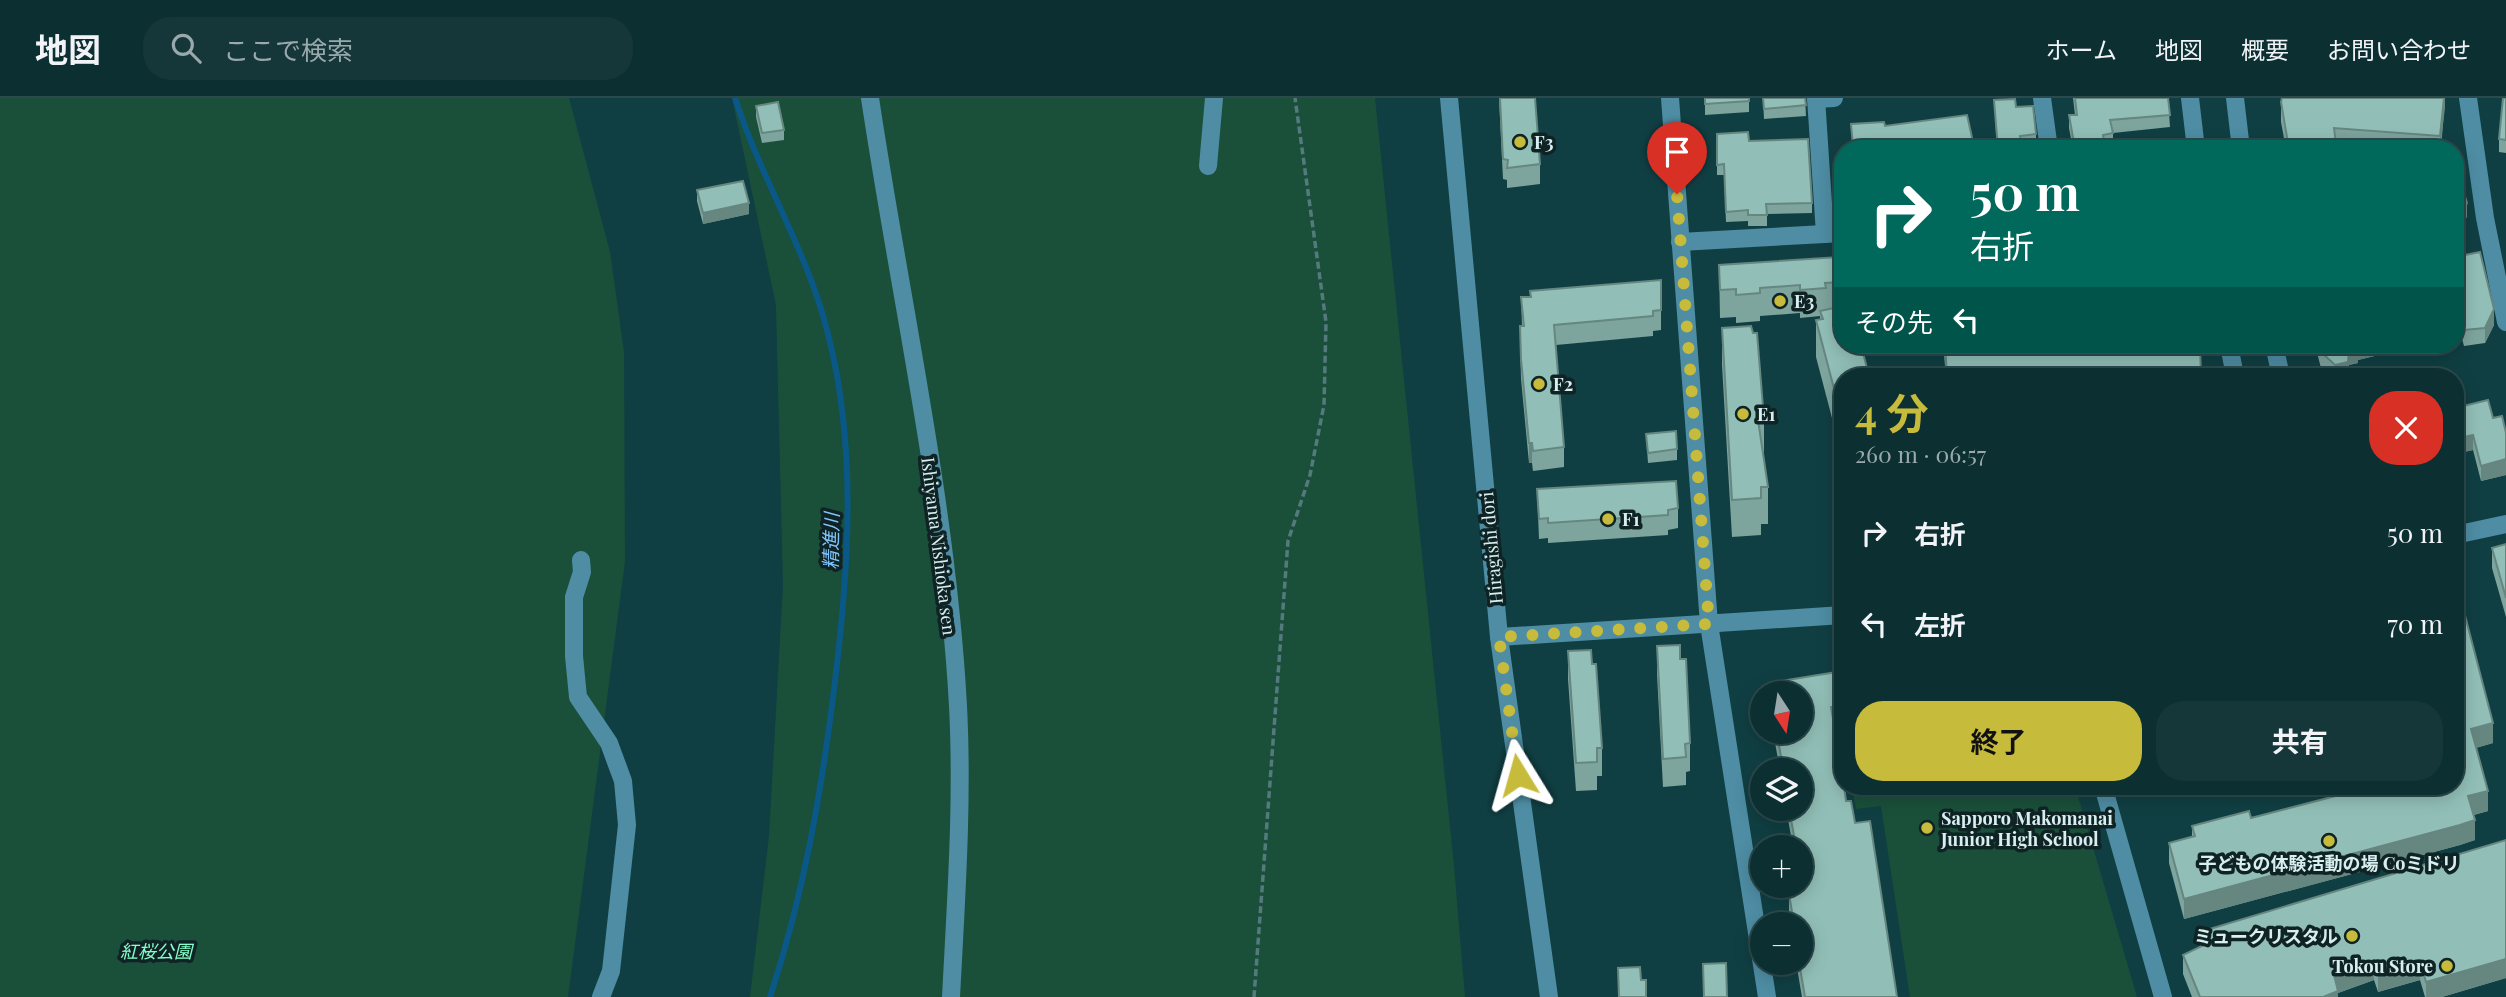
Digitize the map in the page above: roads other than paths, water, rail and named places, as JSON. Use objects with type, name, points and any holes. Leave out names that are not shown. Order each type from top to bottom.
[{"type":"street","name":"Ishiyama Nishioka sen","points":[[870,98],[941,542],[958,707],[957,891],[951,997]]},
{"type":"street","points":[[1208,166],[1214,98]]},
{"type":"street","name":"Hiragishi dori","points":[[1449,98],[1499,637],[1549,997]]},
{"type":"street","points":[[1670,98],[1709,624],[1767,997]]},
{"type":"street","points":[[1680,242],[1834,233],[1816,98],[1834,98]]},
{"type":"street","points":[[2042,98],[2048,140]]},
{"type":"street","points":[[2190,98],[2195,140]]},
{"type":"street","points":[[2235,98],[2240,140]]},
{"type":"street","points":[[2468,98],[2485,218],[2506,322]]},
{"type":"street","points":[[2464,534],[2506,524]]},
{"type":"street","points":[[582,560],[582,572],[574,597],[574,656],[578,696],[609,743],[623,781],[627,825],[611,971],[601,997]]},
{"type":"street","points":[[1499,637],[1834,616]]},
{"type":"street","points":[[2107,795],[2163,997]]},
{"type":"waterway","name":"精進川","points":[[735,98],[819,304],[837,377],[847,463],[844,594],[824,761],[802,880],[770,997]]},
{"type":"place","name":"F3","points":[[1520,142]]},
{"type":"place","name":"E3","points":[[1780,301]]},
{"type":"place","name":"F2","points":[[1539,384]]},
{"type":"place","name":"E1","points":[[1743,414]]},
{"type":"place","name":"F1","points":[[1608,519]]},
{"type":"place","name":"Sapporo Makomanai Junior High School","points":[[1927,828]]},
{"type":"place","name":"子どもの体験活動の場 Coミドリ","points":[[2329,841]]},
{"type":"place","name":"ミュークリスタル","points":[[2352,936]]},
{"type":"place","name":"Tokou Store","points":[[2447,966]]},
{"type":"park label","name":"紅桜公園","points":[[156,951]]}]
